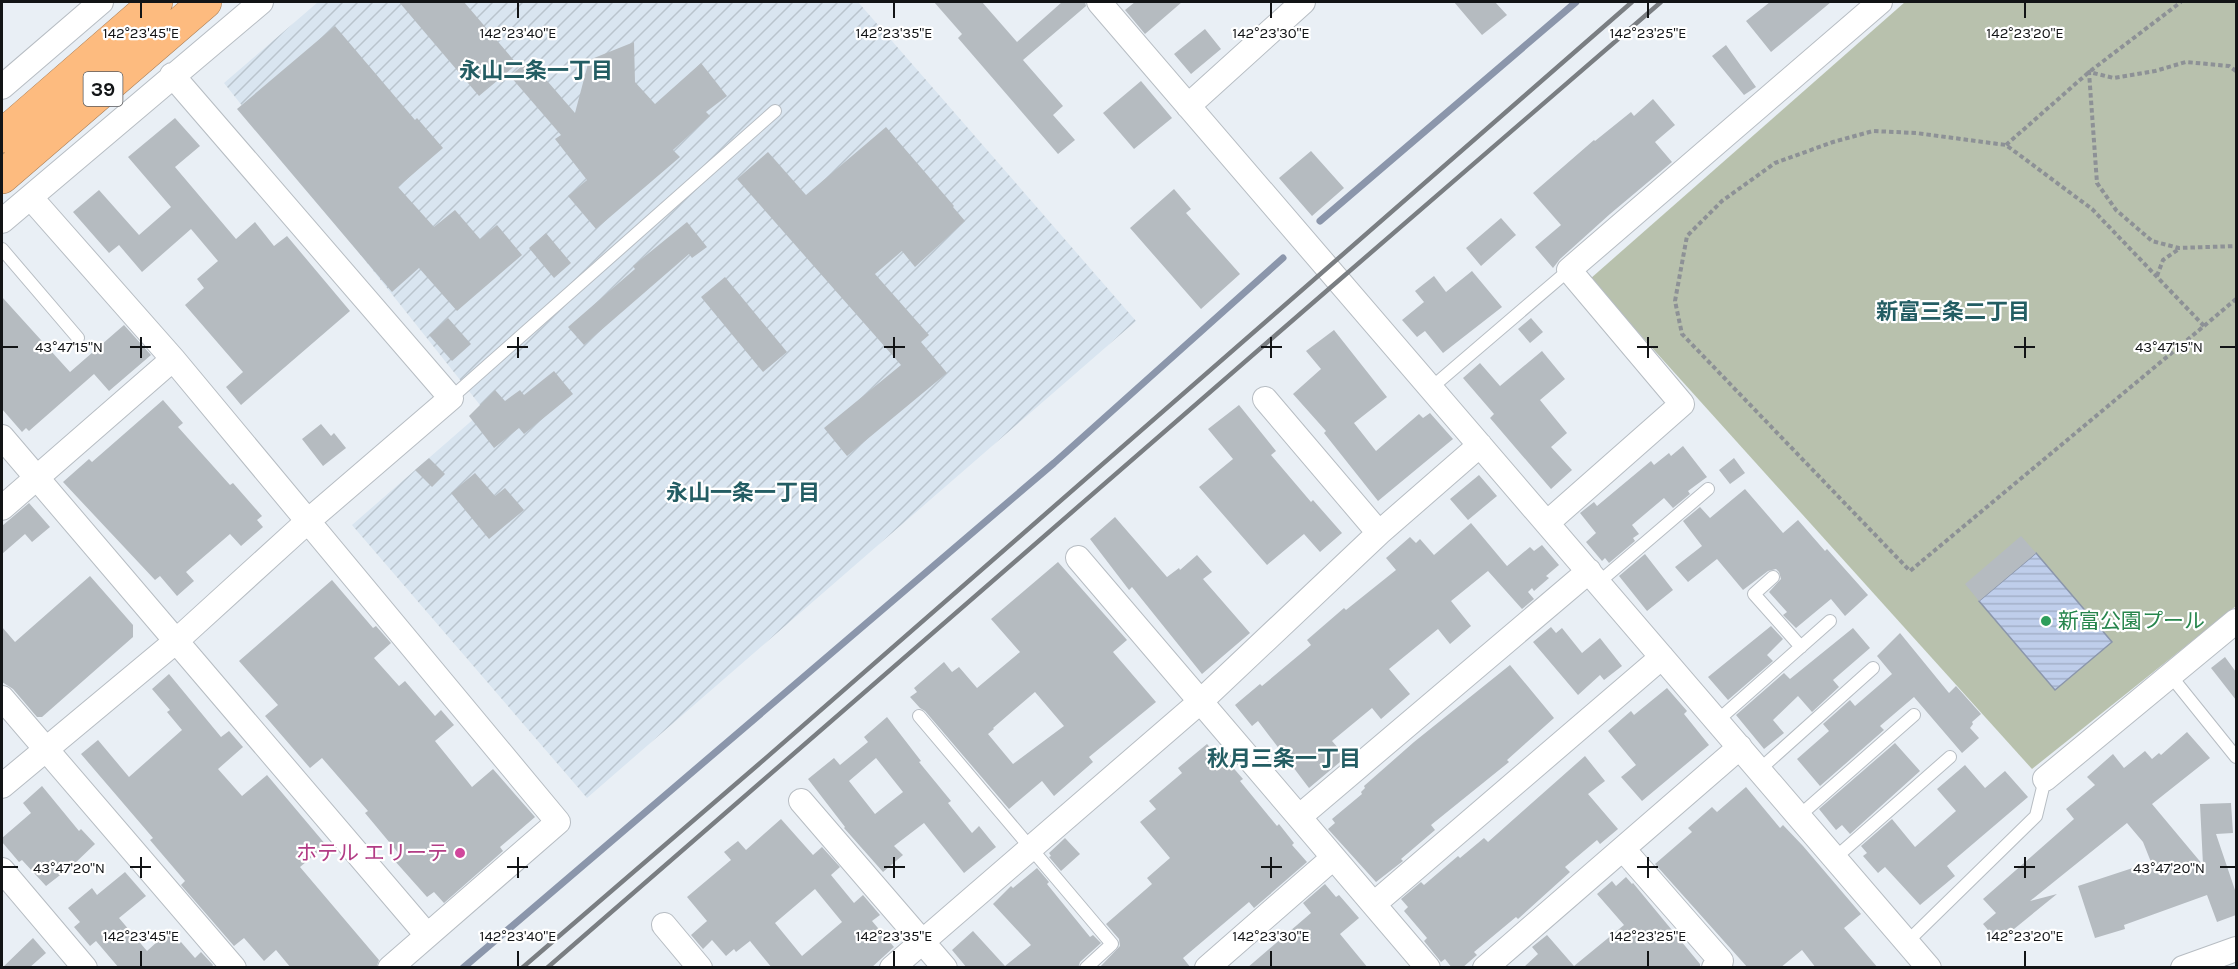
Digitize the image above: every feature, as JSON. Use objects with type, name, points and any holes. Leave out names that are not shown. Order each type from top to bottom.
[{"type":"highway","name":"39","points":[[2,136],[156,2]]},
{"type":"highway","name":"39","points":[[2,177],[205,2]]},
{"type":"street","points":[[2,87],[101,2]]},
{"type":"street","points":[[2,221],[261,2]]},
{"type":"street","points":[[1099,2],[1929,968]]},
{"type":"street","points":[[1188,106],[1303,2]]},
{"type":"street","points":[[1547,523],[1682,404],[1569,270],[1880,2]]},
{"type":"street","points":[[2,786],[175,642],[308,521],[451,398],[172,75]]},
{"type":"street","points":[[31,198],[173,359],[558,822],[390,968]]},
{"type":"street","points":[[2,508],[173,359]]},
{"type":"street","points":[[1265,399],[1379,533]]},
{"type":"street","points":[[2,437],[427,935]]},
{"type":"street","points":[[892,968],[1201,701],[1379,533],[1480,445]]},
{"type":"street","points":[[1078,558],[1428,968]]},
{"type":"street","points":[[1299,817],[1594,577]]},
{"type":"street","points":[[2045,778],[2236,621]]},
{"type":"street","points":[[1374,904],[1662,657]]},
{"type":"street","points":[[2,698],[234,968]]},
{"type":"street","points":[[1485,968],[1740,747]]},
{"type":"street","points":[[801,801],[945,968]]},
{"type":"street","points":[[1623,849],[1721,961],[1714,968]]},
{"type":"street","points":[[1207,968],[1333,858]]},
{"type":"street","points":[[2,870],[86,968]]},
{"type":"street","points":[[664,925],[700,968]]},
{"type":"street","points":[[2183,968],[2236,949]]},
{"type":"lane","points":[[451,398],[775,111]]},
{"type":"lane","points":[[2,249],[78,338]]},
{"type":"lane","points":[[1431,388],[1569,270]]},
{"type":"lane","points":[[1594,577],[1708,489]]},
{"type":"lane","points":[[1773,577],[1754,594],[1801,647]]},
{"type":"lane","points":[[1717,720],[1830,621]]},
{"type":"lane","points":[[1759,770],[1873,668]]},
{"type":"lane","points":[[2170,675],[2236,757]]},
{"type":"lane","points":[[1799,816],[1914,714]]},
{"type":"lane","points":[[919,716],[1112,944],[1086,968]]},
{"type":"lane","points":[[1835,858],[1950,757]]},
{"type":"lane","points":[[1907,942],[2036,816],[2045,778]]},
{"type":"path","points":[[2006,145],[2089,72],[2181,2]]},
{"type":"path","points":[[2089,72],[2114,78],[2156,71],[2186,62],[2229,66],[2236,71]]},
{"type":"path","points":[[2089,72],[2097,183],[2116,210],[2152,241],[2179,248],[2236,246]]},
{"type":"path","points":[[2204,326],[2092,209],[2006,145],[1916,133],[1873,131],[1833,142],[1775,163],[1722,201],[1687,236],[1675,302],[1682,334],[1910,572],[2204,326],[2236,299]]},
{"type":"path","points":[[2157,276],[2163,260],[2179,248]]},
{"type":"shaded area","points":[[318,2],[858,2],[1136,321],[587,798],[352,525],[484,410],[224,83]]},
{"type":"green space","points":[[1905,2],[2236,2],[2236,606],[2032,769],[1590,279]]},
{"type":"water","name":"新富公園プール","points":[[2036,553],[2112,642],[2055,690],[1979,601]]},
{"type":"building","points":[[399,2],[464,2],[517,64],[479,96]]},
{"type":"building","points":[[934,2],[982,2],[1017,42],[1062,2],[1085,2],[1086,6],[1023,60],[1063,106],[1053,115],[1075,140],[1058,154],[958,38],[962,34]]},
{"type":"building","points":[[1135,2],[1182,2],[1145,34],[1125,10]]},
{"type":"building","points":[[1454,2],[1495,2],[1507,15],[1482,35]]},
{"type":"building","points":[[1770,2],[1831,2],[1771,52],[1746,21]]},
{"type":"building","points":[[335,26],[415,120],[417,118],[443,148],[398,187],[434,227],[455,210],[480,239],[497,225],[522,255],[457,311],[419,268],[392,292],[237,109]]},
{"type":"building","points":[[1205,29],[1221,49],[1191,74],[1174,54]]},
{"type":"building","points":[[634,42],[635,82],[655,104],[701,63],[727,96],[706,112],[710,116],[673,150],[680,157],[596,229],[568,196],[587,180],[555,139],[561,135],[510,76],[529,60],[575,113],[589,60]]},
{"type":"building","points":[[1726,45],[1756,87],[1744,95],[1712,56]]},
{"type":"building","points":[[1141,81],[1172,118],[1134,149],[1103,113]]},
{"type":"building","points":[[1653,99],[1675,125],[1655,142],[1672,162],[1610,214],[1553,268],[1535,247],[1561,225],[1533,193],[1594,140],[1631,112],[1634,116]]},
{"type":"building","points":[[175,118],[200,146],[175,167],[236,239],[255,222],[274,246],[287,236],[350,311],[241,405],[226,387],[243,372],[185,305],[204,288],[197,279],[218,261],[191,229],[142,272],[119,245],[109,253],[73,212],[99,190],[139,235],[171,207],[128,157]]},
{"type":"building","points":[[886,127],[965,221],[915,267],[902,251],[875,274],[929,335],[921,342],[947,373],[847,456],[824,428],[901,365],[737,179],[768,152],[806,195]]},
{"type":"building","points":[[1311,151],[1344,188],[1312,216],[1279,178]]},
{"type":"building","points":[[1174,189],[1191,209],[1186,213],[1240,274],[1201,309],[1130,228]]},
{"type":"building","points":[[1501,218],[1516,235],[1481,266],[1466,248]]},
{"type":"building","points":[[687,222],[707,247],[692,258],[689,254],[584,345],[568,327],[635,269],[633,266]]},
{"type":"building","points":[[546,233],[571,263],[554,278],[529,248]]},
{"type":"building","points":[[1472,271],[1502,307],[1443,353],[1425,331],[1417,337],[1402,320],[1424,302],[1415,291],[1434,276],[1446,292]]},
{"type":"building","points":[[725,277],[787,352],[763,372],[701,297]]},
{"type":"building","points":[[2,297],[70,372],[124,325],[151,355],[109,391],[94,374],[29,431],[26,428],[22,432],[2,409]]},
{"type":"building","points":[[448,318],[471,344],[452,361],[429,335]]},
{"type":"building","points":[[1531,318],[1543,332],[1530,343],[1518,329]]},
{"type":"building","points":[[1334,330],[1387,397],[1354,423],[1376,451],[1419,414],[1423,418],[1430,413],[1453,439],[1378,501],[1324,433],[1326,431],[1293,394],[1321,369],[1306,351]]},
{"type":"building","points":[[1542,351],[1565,379],[1540,400],[1567,433],[1551,447],[1572,470],[1551,489],[1490,418],[1494,414],[1463,378],[1480,363],[1500,386]]},
{"type":"building","points":[[554,371],[573,394],[524,434],[519,428],[494,448],[469,416],[495,390],[505,401],[520,390],[524,395]]},
{"type":"building","points":[[163,400],[183,423],[178,427],[230,485],[233,483],[262,516],[257,520],[263,527],[241,546],[230,534],[186,572],[194,581],[177,596],[160,576],[155,580],[63,482],[89,459],[92,462]]},
{"type":"building","points":[[1239,405],[1276,451],[1271,455],[1311,502],[1313,500],[1342,533],[1320,552],[1304,534],[1267,565],[1199,487],[1233,459],[1208,429]]},
{"type":"building","points":[[321,424],[331,436],[334,433],[346,448],[323,466],[302,439]]},
{"type":"building","points":[[1683,446],[1707,477],[1688,491],[1690,494],[1673,508],[1664,498],[1632,525],[1639,534],[1633,538],[1635,541],[1609,563],[1605,558],[1602,561],[1586,542],[1596,533],[1580,513],[1594,502],[1597,506],[1651,461],[1654,465],[1669,453],[1671,456]]},
{"type":"building","points":[[429,458],[445,474],[432,487],[415,470]]},
{"type":"building","points":[[1734,458],[1745,473],[1730,484],[1719,470]]},
{"type":"building","points":[[475,473],[495,496],[505,488],[524,510],[489,539],[451,493]]},
{"type":"building","points":[[1479,475],[1497,496],[1468,520],[1450,499]]},
{"type":"building","points":[[1745,489],[1783,533],[1798,520],[1868,595],[1845,616],[1831,599],[1796,628],[1783,615],[1787,612],[1769,592],[1781,579],[1776,569],[1768,571],[1743,590],[1717,559],[1688,582],[1675,567],[1702,546],[1683,521],[1700,507],[1710,518]]},
{"type":"building","points":[[29,503],[50,527],[32,542],[25,534],[2,554],[2,526]]},
{"type":"building","points":[[1115,517],[1167,577],[1179,568],[1180,570],[1197,555],[1212,572],[1203,579],[1250,633],[1202,674],[1132,587],[1129,590],[1090,539]]},
{"type":"building","points":[[1471,523],[1507,566],[1530,547],[1534,551],[1542,545],[1559,565],[1546,576],[1549,578],[1534,591],[1532,588],[1528,592],[1534,599],[1522,609],[1488,571],[1451,601],[1471,626],[1450,644],[1438,629],[1389,669],[1410,694],[1381,719],[1372,708],[1332,741],[1346,757],[1309,788],[1258,721],[1252,726],[1235,705],[1260,684],[1262,686],[1311,645],[1307,640],[1344,608],[1346,610],[1396,570],[1386,558],[1410,537],[1416,543],[1420,539],[1434,555]]},
{"type":"building","points":[[2021,536],[2036,553],[1979,601],[1965,584]]},
{"type":"building","points":[[1645,554],[1673,590],[1647,611],[1619,576]]},
{"type":"building","points":[[1058,562],[1127,640],[1113,652],[1156,702],[1089,757],[1093,762],[1054,796],[1042,781],[1009,809],[925,711],[910,697],[917,692],[914,688],[944,662],[952,672],[959,667],[977,688],[1020,652],[991,619]],"holes":[[[1035,692],[1064,726],[1013,764],[988,734]]]},
{"type":"building","points":[[90,576],[133,625],[133,637],[42,717],[37,717],[13,689],[2,682],[2,627],[15,642]]},
{"type":"building","points":[[332,580],[373,628],[376,626],[391,643],[374,658],[399,686],[405,681],[435,716],[441,710],[454,725],[435,741],[472,787],[493,769],[535,817],[500,847],[503,851],[444,903],[434,892],[427,897],[394,860],[400,855],[365,813],[368,811],[322,758],[310,768],[265,716],[278,705],[239,661]]},
{"type":"building","points":[[1771,626],[1783,639],[1767,655],[1773,661],[1728,700],[1708,677]]},
{"type":"building","points":[[1551,627],[1556,633],[1562,628],[1582,653],[1600,638],[1622,666],[1604,680],[1600,675],[1578,695],[1533,642]]},
{"type":"building","points":[[1853,628],[1870,648],[1833,680],[1839,687],[1812,712],[1798,696],[1773,720],[1784,733],[1764,749],[1736,715],[1784,673],[1790,679]]},
{"type":"building","points":[[1900,633],[1949,693],[1956,686],[1981,714],[1972,722],[1970,728],[1979,738],[1962,753],[1914,697],[1880,726],[1884,730],[1820,786],[1797,759],[1829,731],[1823,724],[1850,700],[1855,706],[1892,674],[1877,656]]},
{"type":"building","points":[[2225,657],[2236,672],[2236,700],[2211,668]]},
{"type":"building","points":[[1510,665],[1554,718],[1507,760],[1509,762],[1431,825],[1435,830],[1401,859],[1403,861],[1376,882],[1328,829],[1335,823],[1332,819],[1362,794],[1364,786],[1414,742]]},
{"type":"building","points":[[169,674],[221,737],[229,731],[243,747],[218,769],[242,796],[267,775],[326,845],[300,867],[379,960],[376,968],[291,968],[276,950],[264,961],[244,938],[234,946],[181,885],[185,881],[150,840],[153,838],[81,754],[98,740],[129,777],[182,730],[167,712],[170,710],[152,689]]},
{"type":"building","points":[[1667,688],[1687,711],[1684,714],[1709,745],[1642,801],[1621,777],[1636,765],[1608,731],[1631,711],[1634,715]]},
{"type":"building","points":[[887,717],[921,761],[919,762],[951,801],[948,803],[972,833],[979,826],[996,847],[964,873],[924,823],[894,846],[903,855],[883,872],[844,828],[808,779],[834,758],[840,765],[868,742],[864,737]],"holes":[[[876,758],[903,792],[875,814],[849,781]]]},
{"type":"building","points":[[2187,732],[2210,758],[2152,804],[2203,865],[2200,804],[2231,803],[2233,833],[2216,834],[2236,893],[2236,915],[2217,922],[2207,895],[2124,925],[2125,929],[2095,938],[2078,886],[2151,862],[2143,842],[2127,823],[2030,901],[2057,894],[1998,942],[1983,924],[1996,913],[1983,899],[2074,819],[2066,809],[2095,785],[2087,777],[2113,754],[2124,768],[2145,751],[2152,759],[2159,753],[2161,755]]},
{"type":"building","points":[[1895,743],[1920,771],[1850,834],[1842,825],[1836,830],[1819,809]]},
{"type":"building","points":[[1207,744],[1226,766],[1229,763],[1243,779],[1240,781],[1277,826],[1279,824],[1294,843],[1292,845],[1307,862],[1254,908],[1249,902],[1183,958],[1191,968],[1099,968],[1120,946],[1119,939],[1106,924],[1152,884],[1147,878],[1170,858],[1140,822],[1156,809],[1149,801],[1182,773],[1178,768]]},
{"type":"building","points":[[1585,756],[1605,781],[1588,794],[1618,829],[1600,844],[1597,840],[1565,867],[1570,872],[1518,919],[1516,917],[1474,952],[1477,955],[1462,968],[1452,968],[1445,959],[1441,962],[1424,941],[1427,938],[1404,911],[1408,907],[1401,899],[1421,882],[1424,885],[1458,856],[1460,858],[1484,838],[1488,842]]},
{"type":"building","points":[[1965,765],[1985,788],[2005,771],[2028,797],[1947,866],[1955,876],[1920,905],[1885,867],[1878,873],[1863,856],[1867,853],[1861,846],[1892,819],[1915,847],[1956,811],[1937,789]]},
{"type":"building","points":[[42,786],[79,831],[81,829],[95,844],[46,886],[22,860],[19,862],[2,842],[2,838],[31,813],[23,803]]},
{"type":"building","points":[[1746,787],[1780,828],[1783,825],[1803,846],[1861,914],[1844,928],[1878,968],[1816,968],[1802,950],[1780,968],[1748,968],[1655,864],[1692,832],[1688,828],[1712,807],[1717,812]]},
{"type":"building","points":[[781,819],[813,855],[822,847],[840,867],[831,875],[854,903],[863,895],[880,915],[872,921],[894,947],[871,968],[772,968],[750,941],[736,952],[734,949],[726,956],[712,940],[703,949],[691,935],[707,921],[687,897],[731,860],[724,852],[738,841],[746,850]],"holes":[[[815,889],[842,922],[802,956],[775,923]]]},
{"type":"building","points":[[1065,838],[1080,854],[1061,871],[1049,857],[1051,856],[1049,853]]},
{"type":"building","points":[[1037,868],[1049,882],[1047,884],[1090,937],[1093,935],[1101,943],[1080,962],[1078,968],[967,968],[952,950],[973,931],[1005,966],[1031,945],[993,904],[1011,886],[1013,888]]},
{"type":"building","points":[[125,872],[146,896],[119,918],[147,951],[168,932],[179,944],[181,942],[195,958],[201,952],[213,965],[211,968],[119,968],[96,941],[90,946],[74,927],[80,922],[68,908],[92,888],[97,895]]},
{"type":"building","points":[[1626,877],[1700,964],[1700,968],[1523,968],[1538,954],[1532,947],[1547,935],[1574,966],[1624,925],[1597,894],[1612,881],[1616,886]]},
{"type":"building","points":[[1325,884],[1336,897],[1339,895],[1359,918],[1340,934],[1368,968],[1247,968],[1311,913],[1303,903]]},
{"type":"building","points":[[33,938],[46,953],[29,968],[2,968]]},
{"type":"waterway","points":[[1320,221],[1576,2]]},
{"type":"waterway","points":[[463,968],[1054,463],[1283,258]]},
{"type":"railway","points":[[522,968],[1632,2]]},
{"type":"railway","points":[[547,968],[1661,2]]},
{"type":"place","name":"新富公園プール","points":[[2046,621]]},
{"type":"place","name":"ホテル エリーテ","points":[[460,853]]},
{"type":"district","name":"永山二条一丁目","points":[[536,70]]},
{"type":"district","name":"新富三条二丁目","points":[[1953,311]]},
{"type":"district","name":"永山一条一丁目","points":[[743,492]]},
{"type":"district","name":"秋月三条一丁目","points":[[1284,758]]}]
